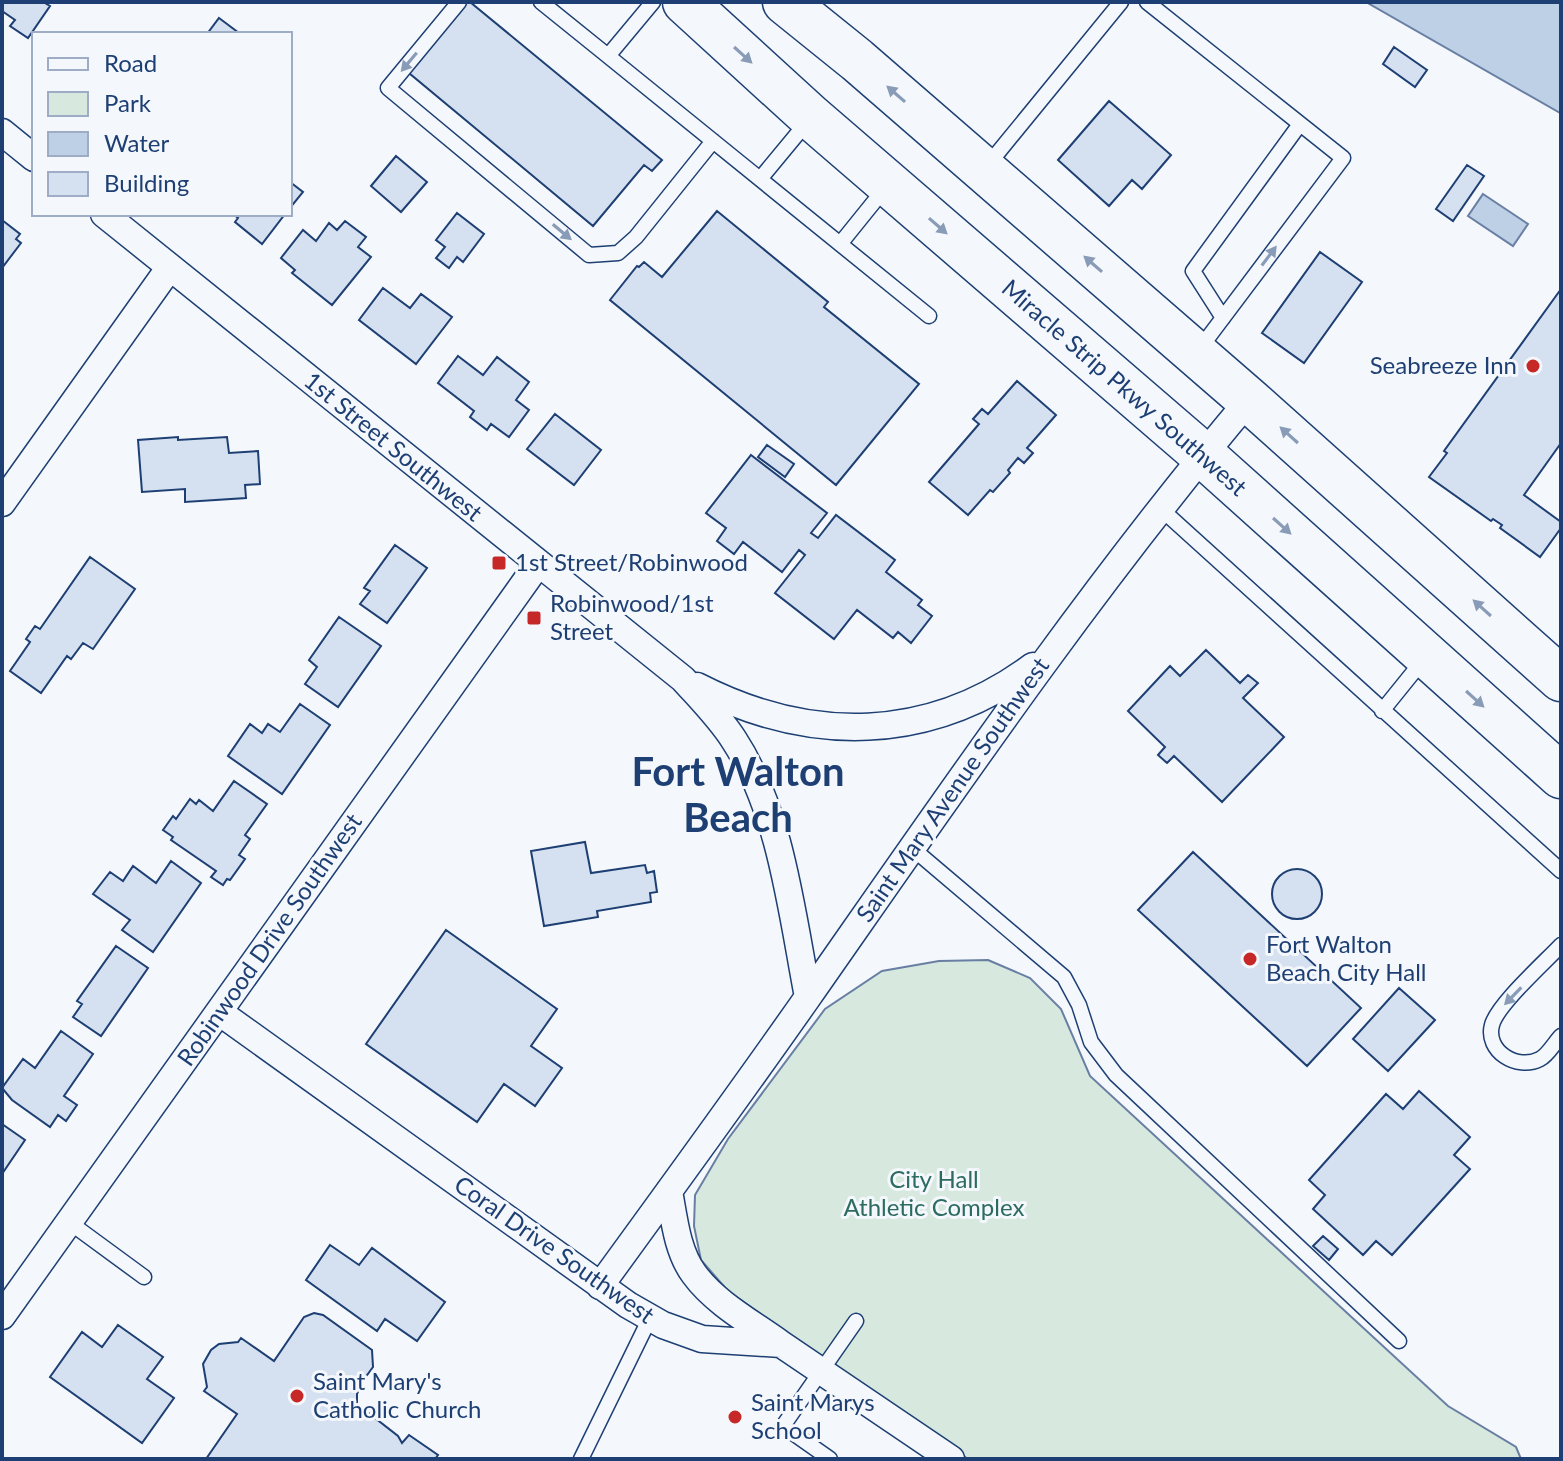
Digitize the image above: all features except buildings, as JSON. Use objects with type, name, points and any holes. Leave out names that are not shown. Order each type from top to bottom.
[{"type":"highway","name":"Miracle Strip Pkwy Southwest","points":[[685,2],[811,117],[1203,455],[1561,776]]},
{"type":"highway","points":[[785,2],[857,60],[1249,400],[1561,679]]},
{"type":"street","points":[[2,132],[32,156]]},
{"type":"street","name":"1st Street Southwest","points":[[106,216],[683,679],[725,701],[757,713],[823,727],[868,728],[911,722],[957,708],[1012,681],[1049,654]]},
{"type":"street","points":[[2,503],[170,267]]},
{"type":"street","name":"Saint Mary Avenue Southwest","points":[[600,1286],[1049,654],[1160,508],[1249,400]]},
{"type":"street","name":"Robinwood Drive Southwest","points":[[2,1316],[538,564]]},
{"type":"street","name":"1st Street Southwest","points":[[683,679],[735,741],[759,790],[771,822],[787,887],[808,997]]},
{"type":"street","name":"Coral Drive Southwest","points":[[219,1012],[600,1286],[650,1318],[702,1339],[781,1344]]},
{"type":"street","points":[[669,1191],[680,1244],[693,1272],[713,1294],[951,1459]]},
{"type":"lane","points":[[459,2],[388,88],[589,255],[618,253],[636,237],[713,141]]},
{"type":"lane","points":[[541,2],[929,316]]},
{"type":"lane","points":[[608,56],[653,2]]},
{"type":"lane","points":[[984,170],[1121,2]]},
{"type":"lane","points":[[1147,2],[1343,158],[1195,354]]},
{"type":"lane","points":[[760,179],[811,117]]},
{"type":"lane","points":[[1223,318],[1193,271],[1300,124]]},
{"type":"lane","points":[[840,244],[888,183]]},
{"type":"lane","points":[[1160,508],[1561,871]]},
{"type":"lane","points":[[1382,711],[1427,656]]},
{"type":"lane","points":[[912,848],[1064,977],[1079,1005],[1091,1042],[1116,1075],[1399,1341]]},
{"type":"lane","points":[[1561,945],[1501,1008],[1492,1023],[1490,1040],[1500,1055],[1518,1062],[1540,1059],[1561,1036]]},
{"type":"lane","points":[[69,1222],[144,1277]]},
{"type":"lane","points":[[581,1459],[650,1318]]},
{"type":"lane","points":[[830,1459],[783,1426],[856,1321]]},
{"type":"green space","name":"City Hall Athletic Complex","points":[[988,960],[1030,978],[1061,1009],[1090,1076],[1448,1406],[1516,1447],[1521,1459],[968,1459],[728,1291],[701,1260],[694,1226],[695,1195],[728,1139],[825,1009],[882,971],[939,961]]},
{"type":"water","points":[[1366,2],[1561,2],[1561,114],[1560,113]]},
{"type":"water","points":[[1483,194],[1528,224],[1513,246],[1468,216]]},
{"type":"place","name":"Seabreeze Inn","points":[[1533,366]]},
{"type":"place","name":"1st Street/Robinwood","points":[[499,563]]},
{"type":"place","name":"Robinwood/1st Street","points":[[534,618]]},
{"type":"place","name":"Fort Walton Beach City Hall","points":[[1250,959]]},
{"type":"place","name":"Saint Mary's Catholic Church","points":[[297,1396]]},
{"type":"place","name":"Saint Marys School","points":[[735,1417]]},
{"type":"district","name":"Fort Walton Beach","points":[[738,795]]}]
